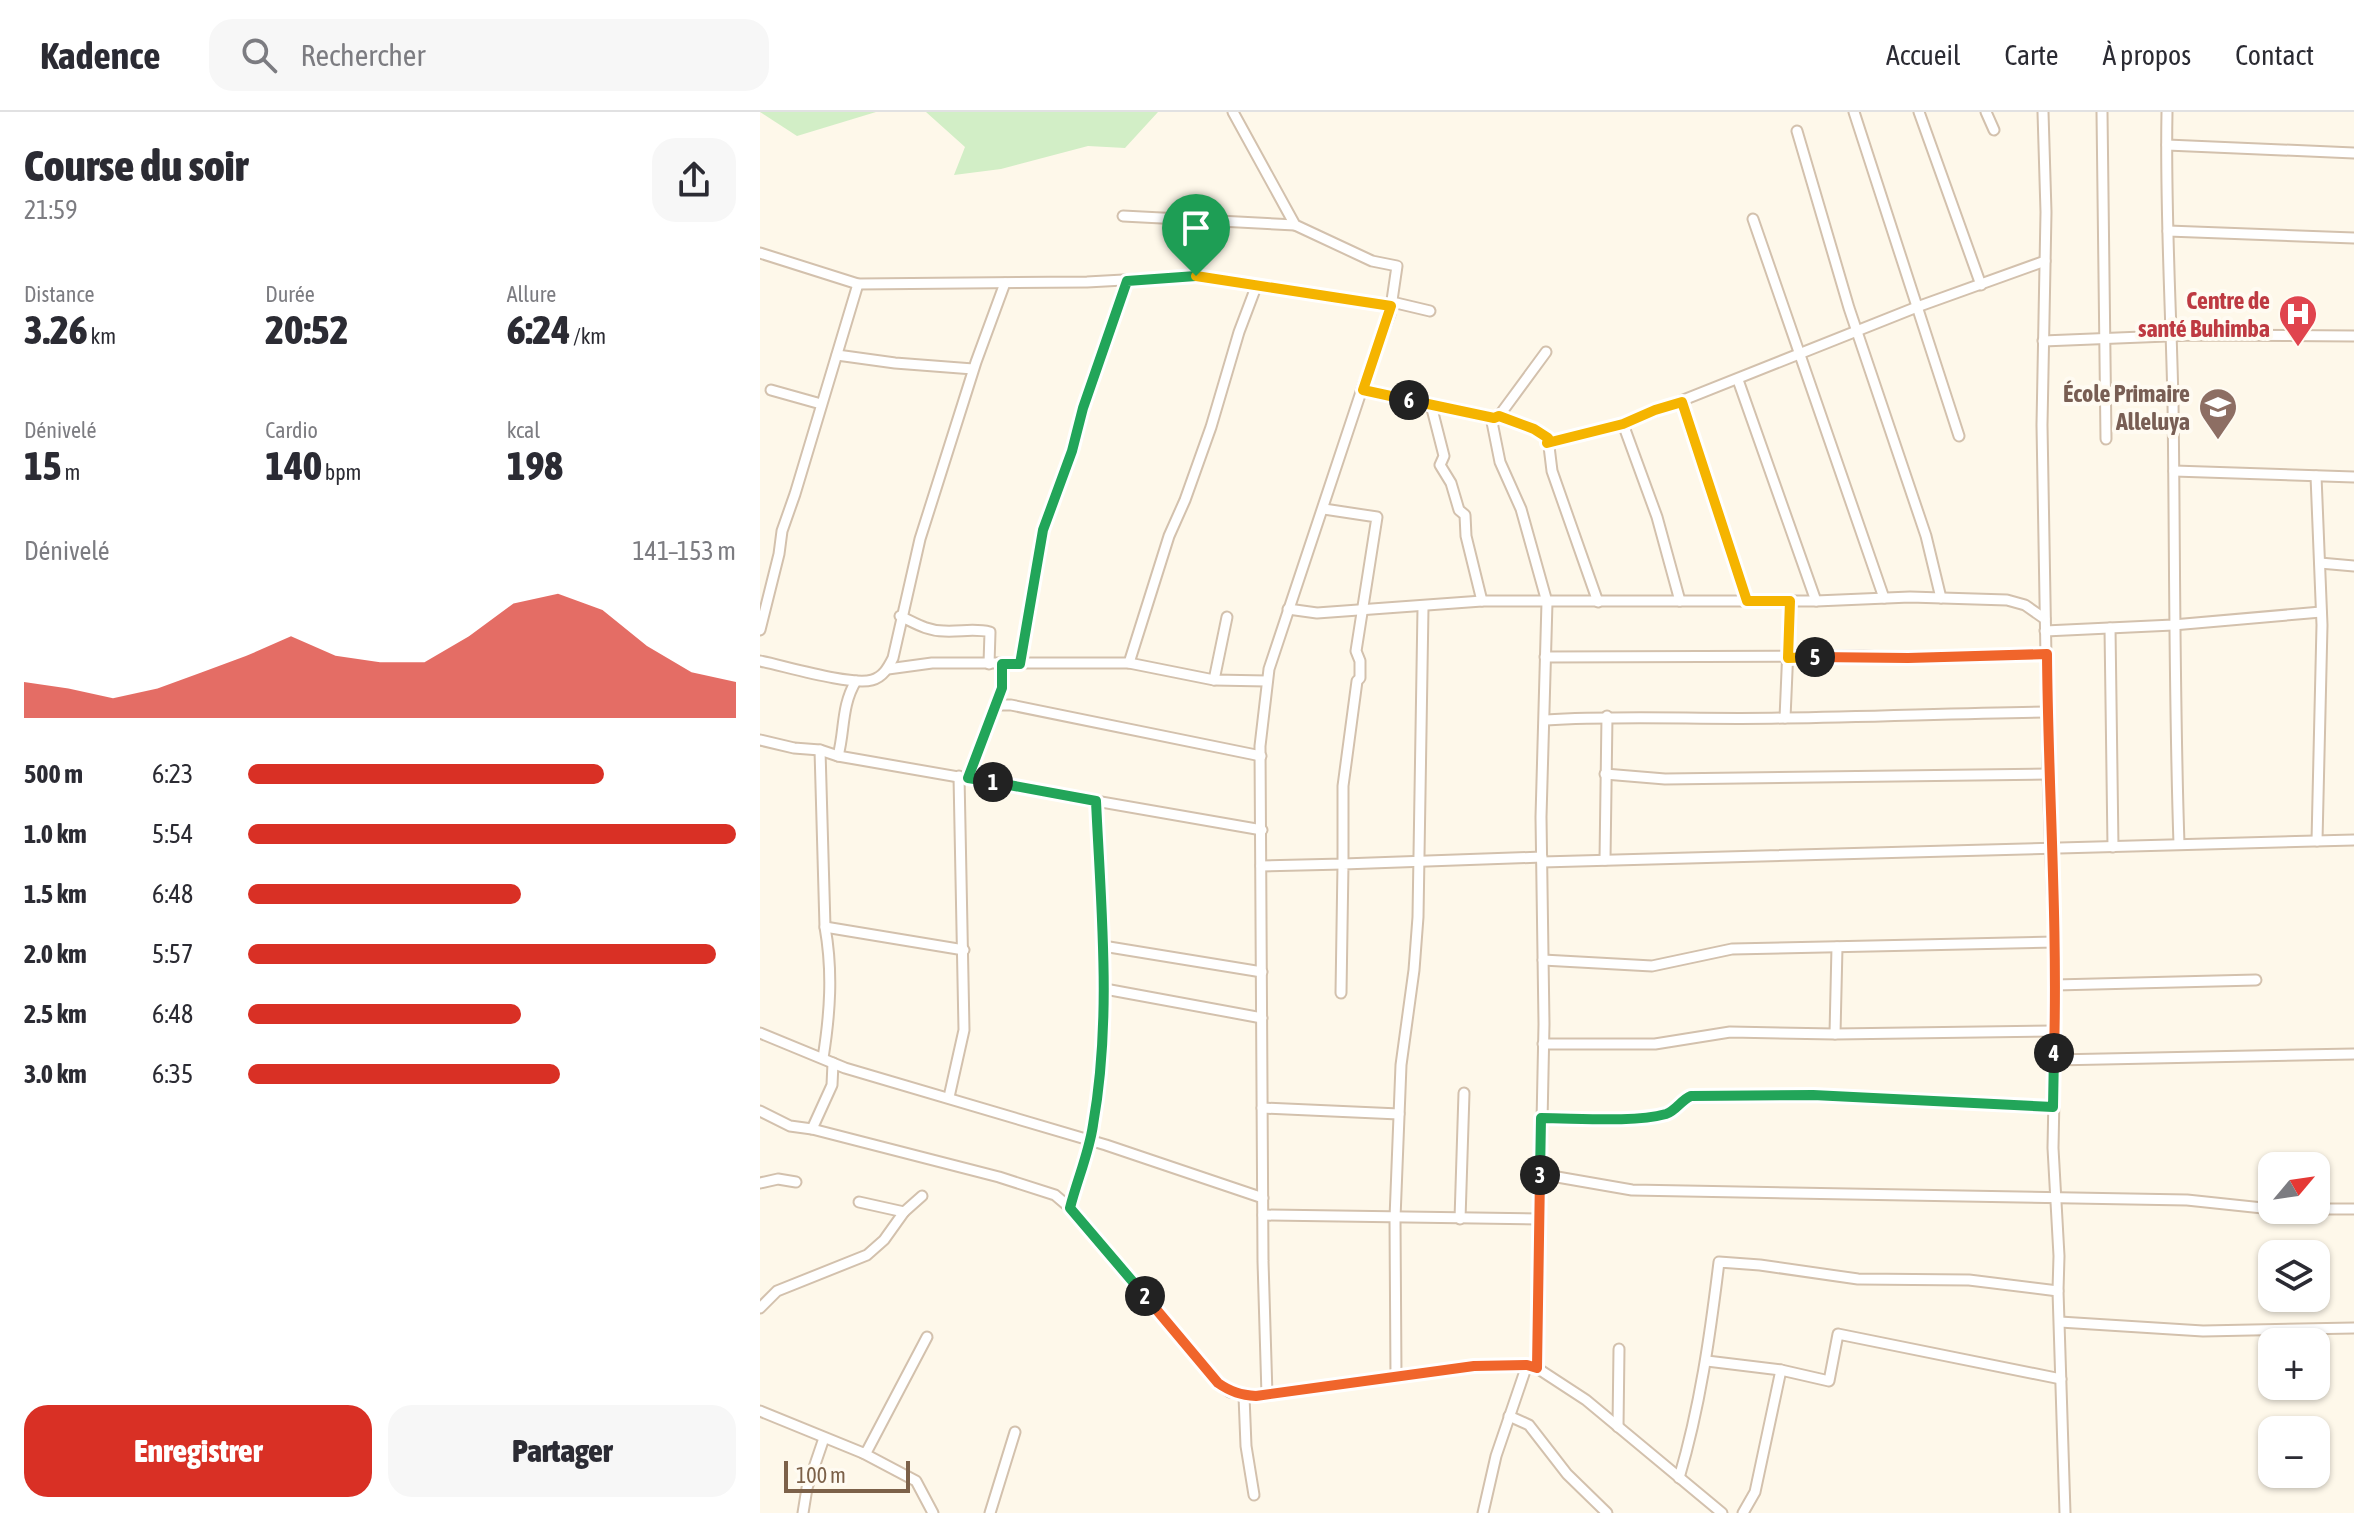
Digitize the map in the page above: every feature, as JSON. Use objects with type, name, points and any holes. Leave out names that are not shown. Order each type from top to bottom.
[{"type":"street","points":[[1233,112],[1295,225]]},
{"type":"street","points":[[1854,112],[1959,436]]},
{"type":"street","points":[[1919,112],[1981,285]]},
{"type":"street","points":[[1986,112],[1994,130]]},
{"type":"street","points":[[2043,112],[2045,631],[2055,942],[2053,1107],[2065,1513]]},
{"type":"street","points":[[2102,112],[2106,439]]},
{"type":"street","points":[[2167,112],[2174,471],[2173,625],[2179,844]]},
{"type":"street","points":[[1797,131],[1857,331],[1926,536],[1941,598]]},
{"type":"street","points":[[2167,145],[2354,153]]},
{"type":"street","points":[[1123,216],[1295,225],[1372,261],[1397,266],[1391,304],[1288,609],[1267,681],[1260,746],[1267,1395]]},
{"type":"street","points":[[1753,219],[1884,598]]},
{"type":"street","points":[[2168,231],[2354,238]]},
{"type":"street","points":[[760,253],[858,284],[1127,281],[1196,276],[1430,311]]},
{"type":"street","points":[[1547,443],[1623,424],[1917,307],[2045,261]]},
{"type":"street","points":[[1020,664],[1043,530],[1127,281]]},
{"type":"street","points":[[760,661],[856,681],[875,680],[888,669],[920,539],[973,369],[1005,283]]},
{"type":"street","points":[[760,630],[782,531],[858,284]]},
{"type":"street","points":[[1129,663],[1169,536],[1211,427],[1239,332],[1256,287]]},
{"type":"street","points":[[2043,341],[2172,336],[2354,336]]},
{"type":"street","points":[[1483,1513],[1509,1416],[1532,1366],[1543,1044],[1542,860],[1547,602],[1521,509],[1500,462],[1495,417],[1546,352]]},
{"type":"street","points":[[837,355],[973,369]]},
{"type":"street","points":[[1738,380],[1816,601]]},
{"type":"street","points":[[771,390],[821,404]]},
{"type":"street","points":[[1363,390],[1495,417],[1534,429],[1548,438],[1556,484],[1598,602]]},
{"type":"street","points":[[1682,402],[1747,601]]},
{"type":"street","points":[[1431,405],[1444,456],[1440,465],[1451,483],[1459,510],[1465,515],[1466,536],[1482,601]]},
{"type":"street","points":[[1623,424],[1657,517],[1680,601]]},
{"type":"street","points":[[2174,471],[2354,477]]},
{"type":"street","points":[[2316,476],[2321,612],[2317,841]]},
{"type":"street","points":[[1324,509],[1377,517],[1356,651],[1360,661],[1360,678],[1357,681],[1343,786],[1341,993]]},
{"type":"street","points":[[2320,563],[2354,566]]},
{"type":"street","points":[[1288,609],[1317,613],[1423,608],[1482,601],[1941,598],[2007,600],[2025,605],[2045,619]]},
{"type":"street","points":[[1785,718],[1790,601]]},
{"type":"street","points":[[1396,1377],[1395,1218],[1401,1065],[1414,970],[1419,862],[1423,608]]},
{"type":"street","points":[[2045,631],[2173,625],[2321,612]]},
{"type":"street","points":[[900,616],[926,629],[978,629],[990,632],[989,664]]},
{"type":"street","points":[[1214,680],[1227,617]]},
{"type":"street","points":[[2110,628],[2113,847]]},
{"type":"street","points":[[1545,657],[1908,658],[2047,654]]},
{"type":"street","points":[[888,669],[932,663],[1129,663],[1214,680],[1267,681]]},
{"type":"street","points":[[949,1097],[964,1030],[963,777],[1002,688],[1002,664]]},
{"type":"street","points":[[838,756],[845,703],[856,681]]},
{"type":"street","points":[[996,705],[1011,705],[1261,756]]},
{"type":"street","points":[[1546,720],[1607,716],[1785,718],[2047,712]]},
{"type":"street","points":[[1605,860],[1607,716]]},
{"type":"street","points":[[760,740],[1262,830]]},
{"type":"street","points":[[812,1129],[832,1085],[828,1060],[830,955],[825,927],[820,750]]},
{"type":"street","points":[[1605,774],[1665,779],[2048,774]]},
{"type":"street","points":[[1070,1208],[1090,1141],[1099,1082],[1105,989],[1096,801]]},
{"type":"street","points":[[1261,866],[2354,840]]},
{"type":"street","points":[[825,927],[964,950]]},
{"type":"street","points":[[1543,960],[1652,966],[1732,949],[2055,942]]},
{"type":"street","points":[[1103,946],[1262,972]]},
{"type":"street","points":[[1835,1034],[1837,947]]},
{"type":"street","points":[[2055,985],[2256,980]]},
{"type":"street","points":[[1105,989],[1262,1018]]},
{"type":"street","points":[[1543,1044],[1655,1044],[1730,1032],[2055,1031]]},
{"type":"street","points":[[760,1033],[828,1060],[1263,1198]]},
{"type":"street","points":[[2054,1060],[2354,1054]]},
{"type":"street","points":[[1460,1219],[1464,1093]]},
{"type":"street","points":[[1541,1118],[1627,1118],[1667,1114],[1691,1096],[1813,1095],[2053,1107]]},
{"type":"street","points":[[1262,1108],[1399,1114]]},
{"type":"street","points":[[760,1111],[790,1126],[999,1177],[1055,1195],[1070,1208],[1218,1383],[1230,1392],[1244,1396],[1267,1395],[1474,1366],[1532,1366],[1586,1400],[1722,1513]]},
{"type":"street","points":[[1540,1174],[1632,1190],[2187,1200],[2258,1208]]},
{"type":"street","points":[[760,1183],[778,1179],[796,1182]]},
{"type":"street","points":[[760,1308],[777,1291],[867,1255],[922,1196]]},
{"type":"street","points":[[859,1202],[904,1212]]},
{"type":"street","points":[[2330,1209],[2354,1209]]},
{"type":"street","points":[[1263,1215],[1539,1219]]},
{"type":"street","points":[[1679,1478],[1694,1426],[1707,1361],[1719,1262],[1858,1279],[1969,1280],[2058,1291]]},
{"type":"street","points":[[2060,1322],[2203,1331],[2354,1328]]},
{"type":"street","points":[[1707,1361],[1781,1370],[1829,1381],[1838,1334],[2061,1379]]},
{"type":"street","points":[[863,1453],[867,1451],[927,1337]]},
{"type":"street","points":[[1618,1427],[1619,1349]]},
{"type":"street","points":[[1743,1513],[1755,1492],[1781,1370]]},
{"type":"street","points":[[1244,1396],[1246,1446],[1254,1495]]},
{"type":"street","points":[[760,1411],[863,1453],[916,1481],[933,1513]]},
{"type":"street","points":[[1509,1416],[1529,1425],[1567,1474],[1607,1513]]},
{"type":"street","points":[[990,1513],[1015,1432]]},
{"type":"street","points":[[803,1513],[807,1488],[824,1438]]},
{"type":"green space","points":[[760,112],[876,112],[797,136]]},
{"type":"green space","points":[[926,112],[1158,112],[1125,148],[1088,146],[1001,169],[954,175],[965,147]]},
{"type":"place","name":"Centre de santé Buhimba","points":[[2298,348]]},
{"type":"place","name":"École Primaire Alleluya","points":[[2218,441]]},
{"type":"route","points":[[1196,276],[1391,306],[1363,390],[1494,418],[1499,416],[1534,429],[1548,438],[1547,443],[1614,427],[1682,402],[1747,601],[1790,601],[1788,658],[2047,654],[2056,995],[2053,1107],[1813,1095],[1691,1096],[1667,1114],[1627,1118],[1541,1118],[1537,1368],[1527,1365],[1474,1366],[1256,1396],[1230,1392],[1218,1383],[1070,1208],[1094,1123],[1103,1033],[1105,981],[1096,801],[968,778],[1002,688],[1002,664],[1020,664],[1043,530],[1127,281],[1196,276]]}]
